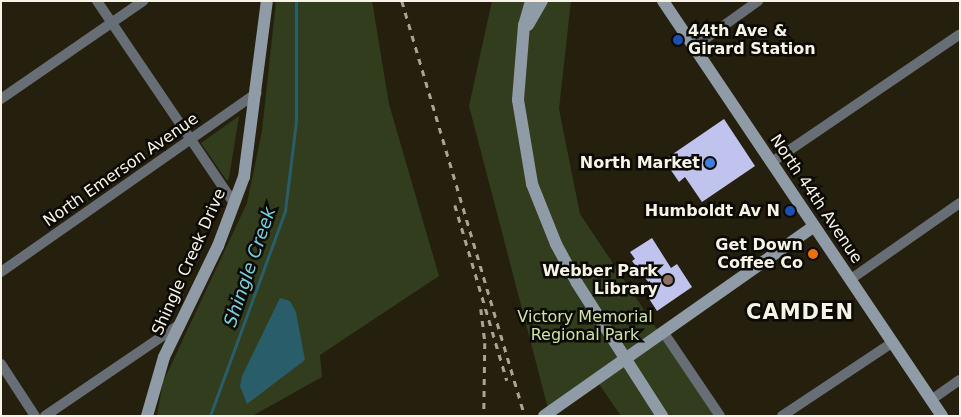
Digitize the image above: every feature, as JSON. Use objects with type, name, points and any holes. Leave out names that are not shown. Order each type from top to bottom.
[{"type":"street","points":[[97,1],[234,203]]},
{"type":"street","points":[[1,99],[143,1]]},
{"type":"street","name":"Shingle Creek Drive","points":[[147,416],[164,357],[234,203],[250,152],[267,1]]},
{"type":"street","points":[[530,1],[523,37],[518,100],[532,184],[556,244],[625,359],[662,416]]},
{"type":"street","points":[[523,37],[542,1]]},
{"type":"street","name":"North 44th Avenue","points":[[663,1],[942,416]]},
{"type":"street","points":[[694,47],[758,1]]},
{"type":"street","points":[[772,162],[960,34]]},
{"type":"street","name":"North Emerson Avenue","points":[[1,272],[258,93]]},
{"type":"street","points":[[851,279],[960,204]]},
{"type":"street","points":[[544,416],[814,226]]},
{"type":"street","points":[[45,416],[179,326]]},
{"type":"street","points":[[664,332],[720,416]]},
{"type":"street","points":[[782,416],[892,343]]},
{"type":"street","points":[[1,364],[35,416]]},
{"type":"street","points":[[931,400],[960,380]]},
{"type":"green space","points":[[276,1],[372,1],[389,104],[439,276],[320,355],[322,377],[252,416],[157,416],[163,382],[247,203],[262,131]]},
{"type":"green space","name":"Victory Memorial Regional Park","points":[[492,1],[571,1],[559,109],[580,214],[715,416],[621,416],[599,384],[550,416],[469,106]]},
{"type":"green space","points":[[239,116],[229,178],[227,181],[201,143]]},
{"type":"water","points":[[280,298],[290,301],[296,312],[305,360],[247,404],[240,386],[242,376]]},
{"type":"building","name":"North Market","points":[[724,119],[755,166],[702,202],[685,177],[679,182],[664,160]]},
{"type":"building","name":"Webber Park Library","points":[[652,238],[671,268],[677,264],[692,287],[657,311],[648,297],[656,292],[632,261],[635,259],[630,252]]},
{"type":"waterway","name":"Shingle Creek","points":[[210,416],[285,211],[296,121],[296,1]]},
{"type":"railway","points":[[402,1],[525,416]]},
{"type":"railway","points":[[455,205],[507,380]]},
{"type":"railway","points":[[481,309],[485,343],[484,416]]},
{"type":"place","name":"44th Ave & Girard Station","points":[[678,40]]},
{"type":"place","name":"North Market","points":[[710,163]]},
{"type":"place","name":"Humboldt Av N","points":[[790,211]]},
{"type":"place","name":"Get Down Coffee Co","points":[[813,254]]},
{"type":"place","name":"Webber Park Library","points":[[668,280]]},
{"type":"district","name":"CAMDEN","points":[[800,312]]}]
